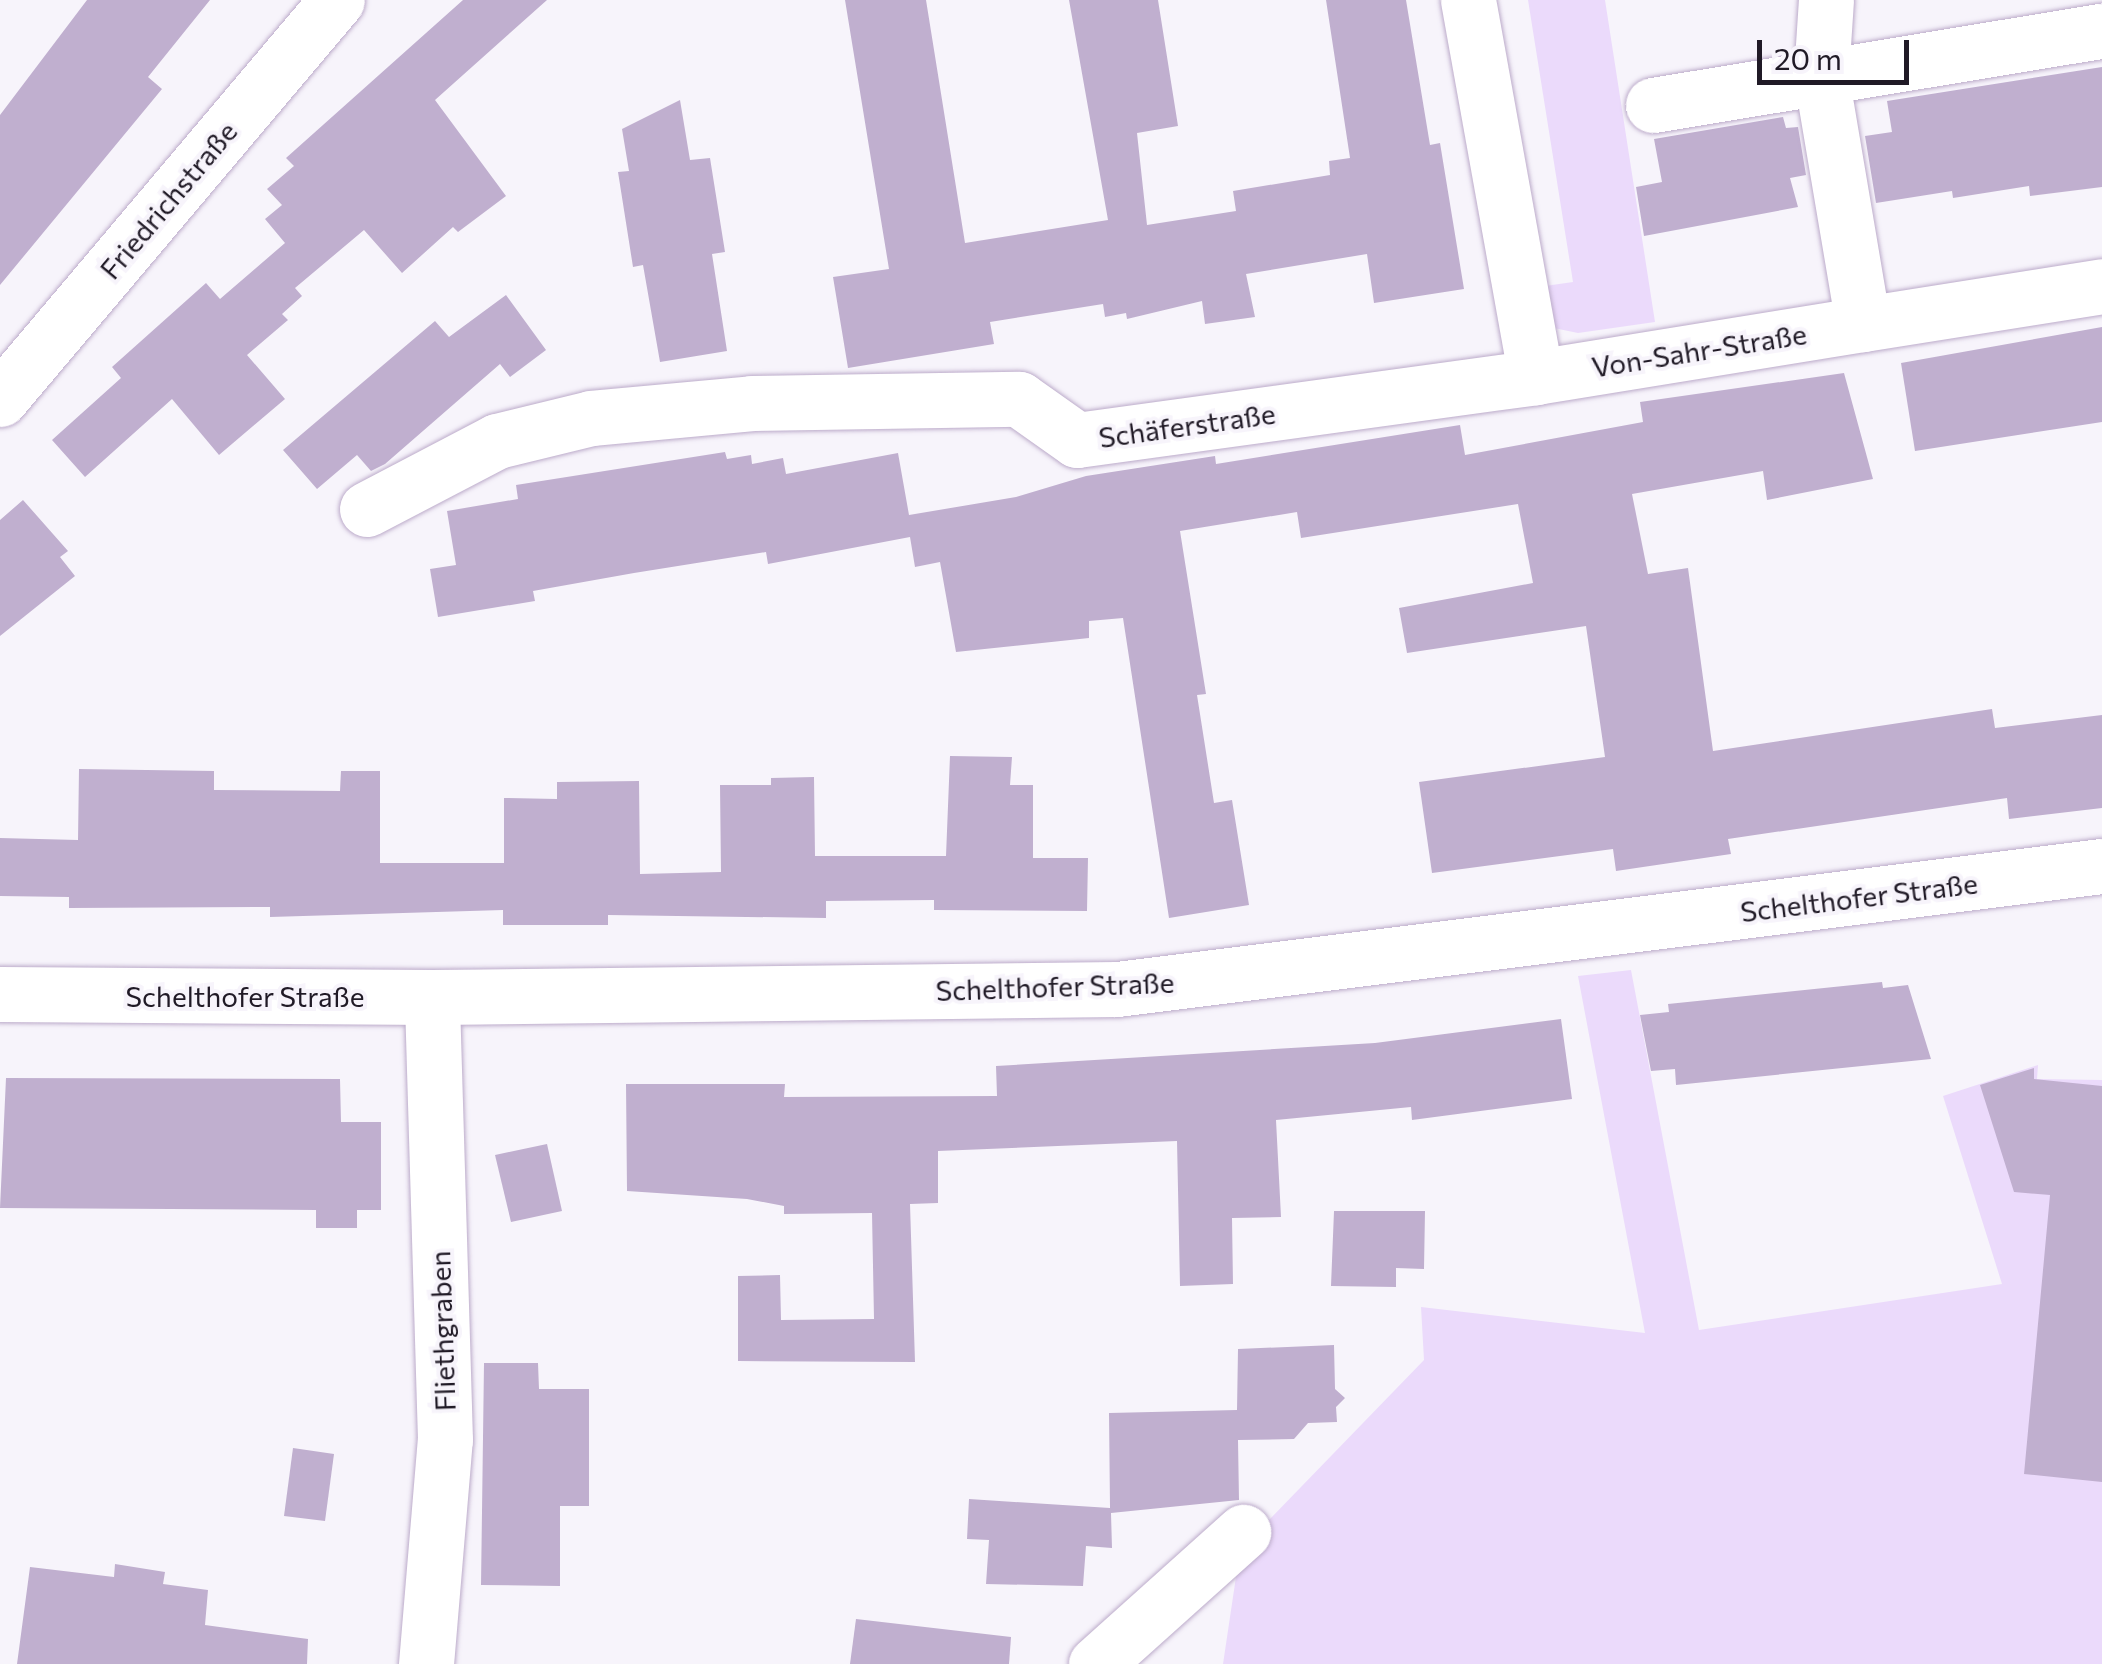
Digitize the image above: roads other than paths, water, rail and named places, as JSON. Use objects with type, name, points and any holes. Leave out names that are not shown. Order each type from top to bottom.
[{"type":"street","name":"Friedrichstraße","points":[[0,399],[336,0]]},
{"type":"street","points":[[1468,0],[1536,377]]},
{"type":"street","points":[[1826,0],[1820,75],[1862,324]]},
{"type":"street","points":[[1653,105],[2102,31]]},
{"type":"street","name":"Von-Sahr-Straße","points":[[1536,377],[2102,286]]},
{"type":"street","name":"Schäferstraße","points":[[366,509],[497,441],[591,418],[752,403],[1020,399],[1077,440],[1536,377]]},
{"type":"street","name":"Schelthofer Straße","points":[[0,994],[432,997],[1117,989],[2102,866]]},
{"type":"street","name":"Fliethgraben","points":[[426,1664],[445,1440],[432,997]]},
{"type":"street","points":[[1096,1664],[1242,1532]]}]
